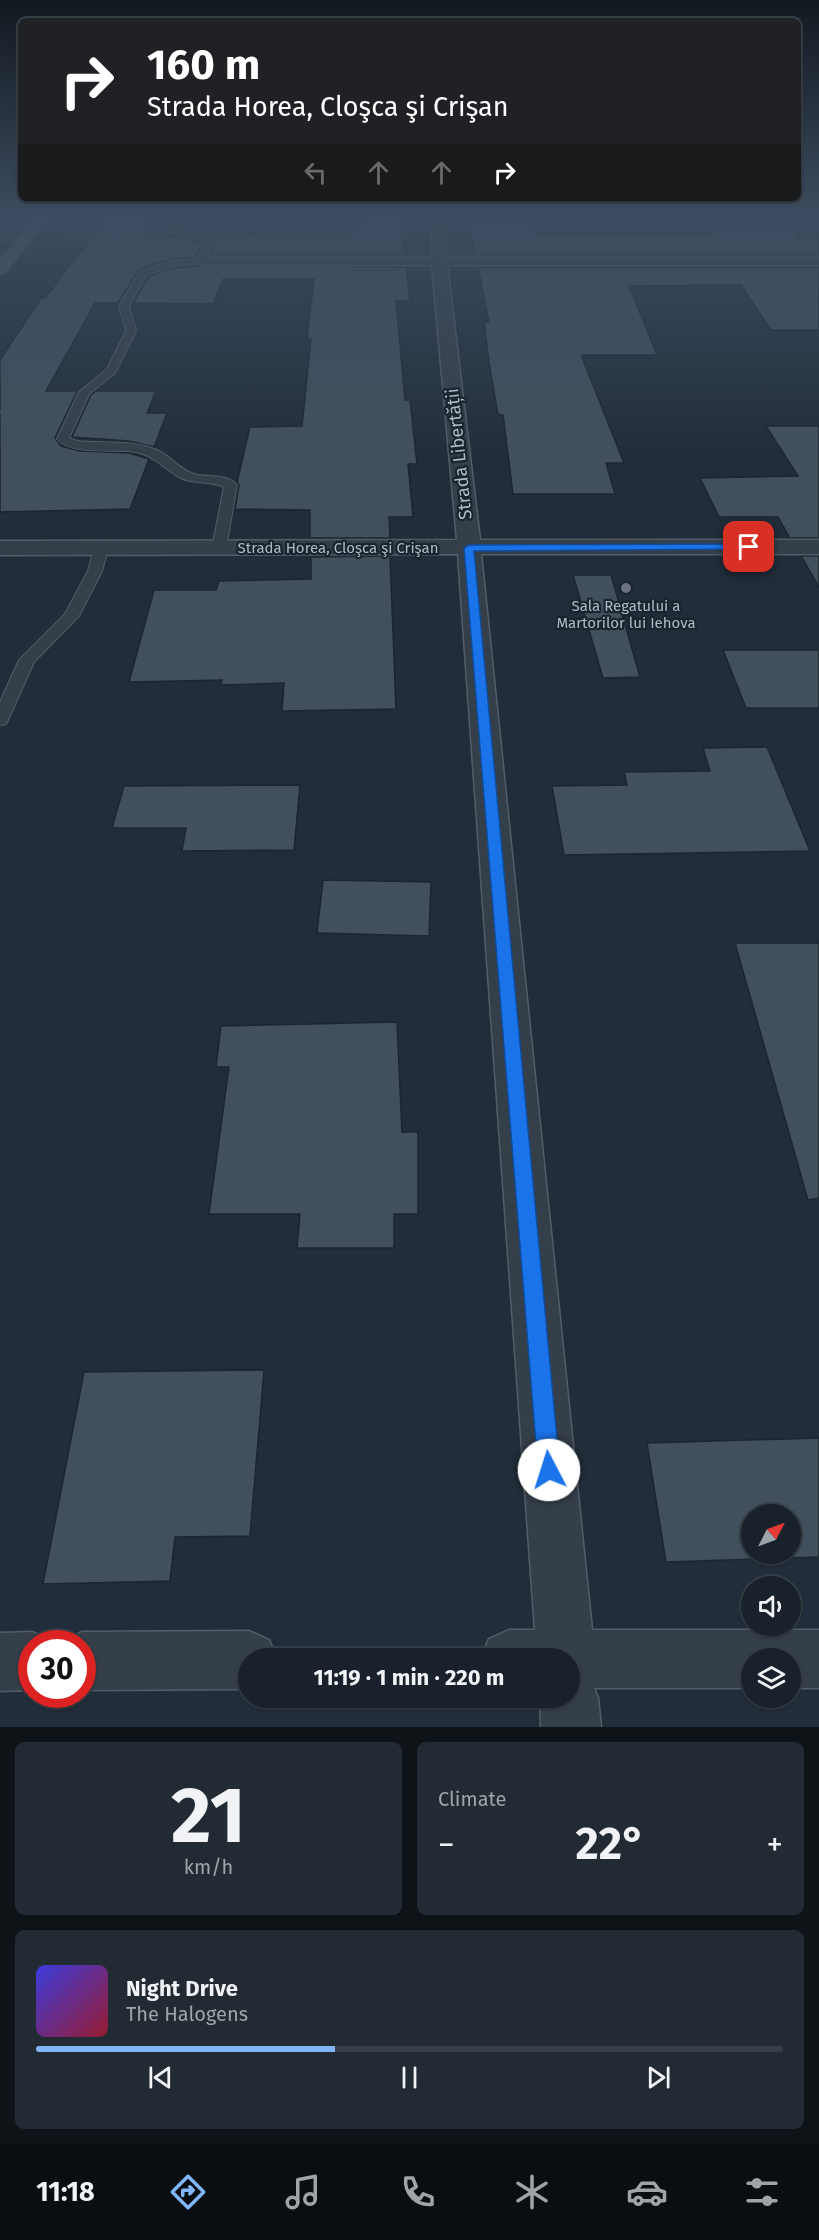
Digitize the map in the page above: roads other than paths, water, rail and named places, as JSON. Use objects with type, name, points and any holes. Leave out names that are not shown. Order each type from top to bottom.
[{"type":"street","name":"Strada Libertății","points":[[443,299],[469,548],[565,1648]]},
{"type":"street","name":"Strada Horea, Cloşca şi Crişan","points":[[0,548],[819,547]]},
{"type":"street","points":[[580,1659],[741,1659]]},
{"type":"street","points":[[801,1659],[819,1659]]},
{"type":"street","points":[[96,1661],[238,1660]]},
{"type":"street","points":[[0,1662],[18,1661]]},
{"type":"street","points":[[570,1708],[571,1727]]},
{"type":"lane","points":[[128,299],[124,306],[131,331],[111,371],[84,392],[63,439],[67,443],[148,450],[183,475],[224,480],[231,484],[219,548]]},
{"type":"lane","points":[[0,720],[27,660],[71,616],[95,572],[101,548]]},
{"type":"place","name":"Sala Regatului a Martorilor lui Iehova","points":[[626,588]]}]
